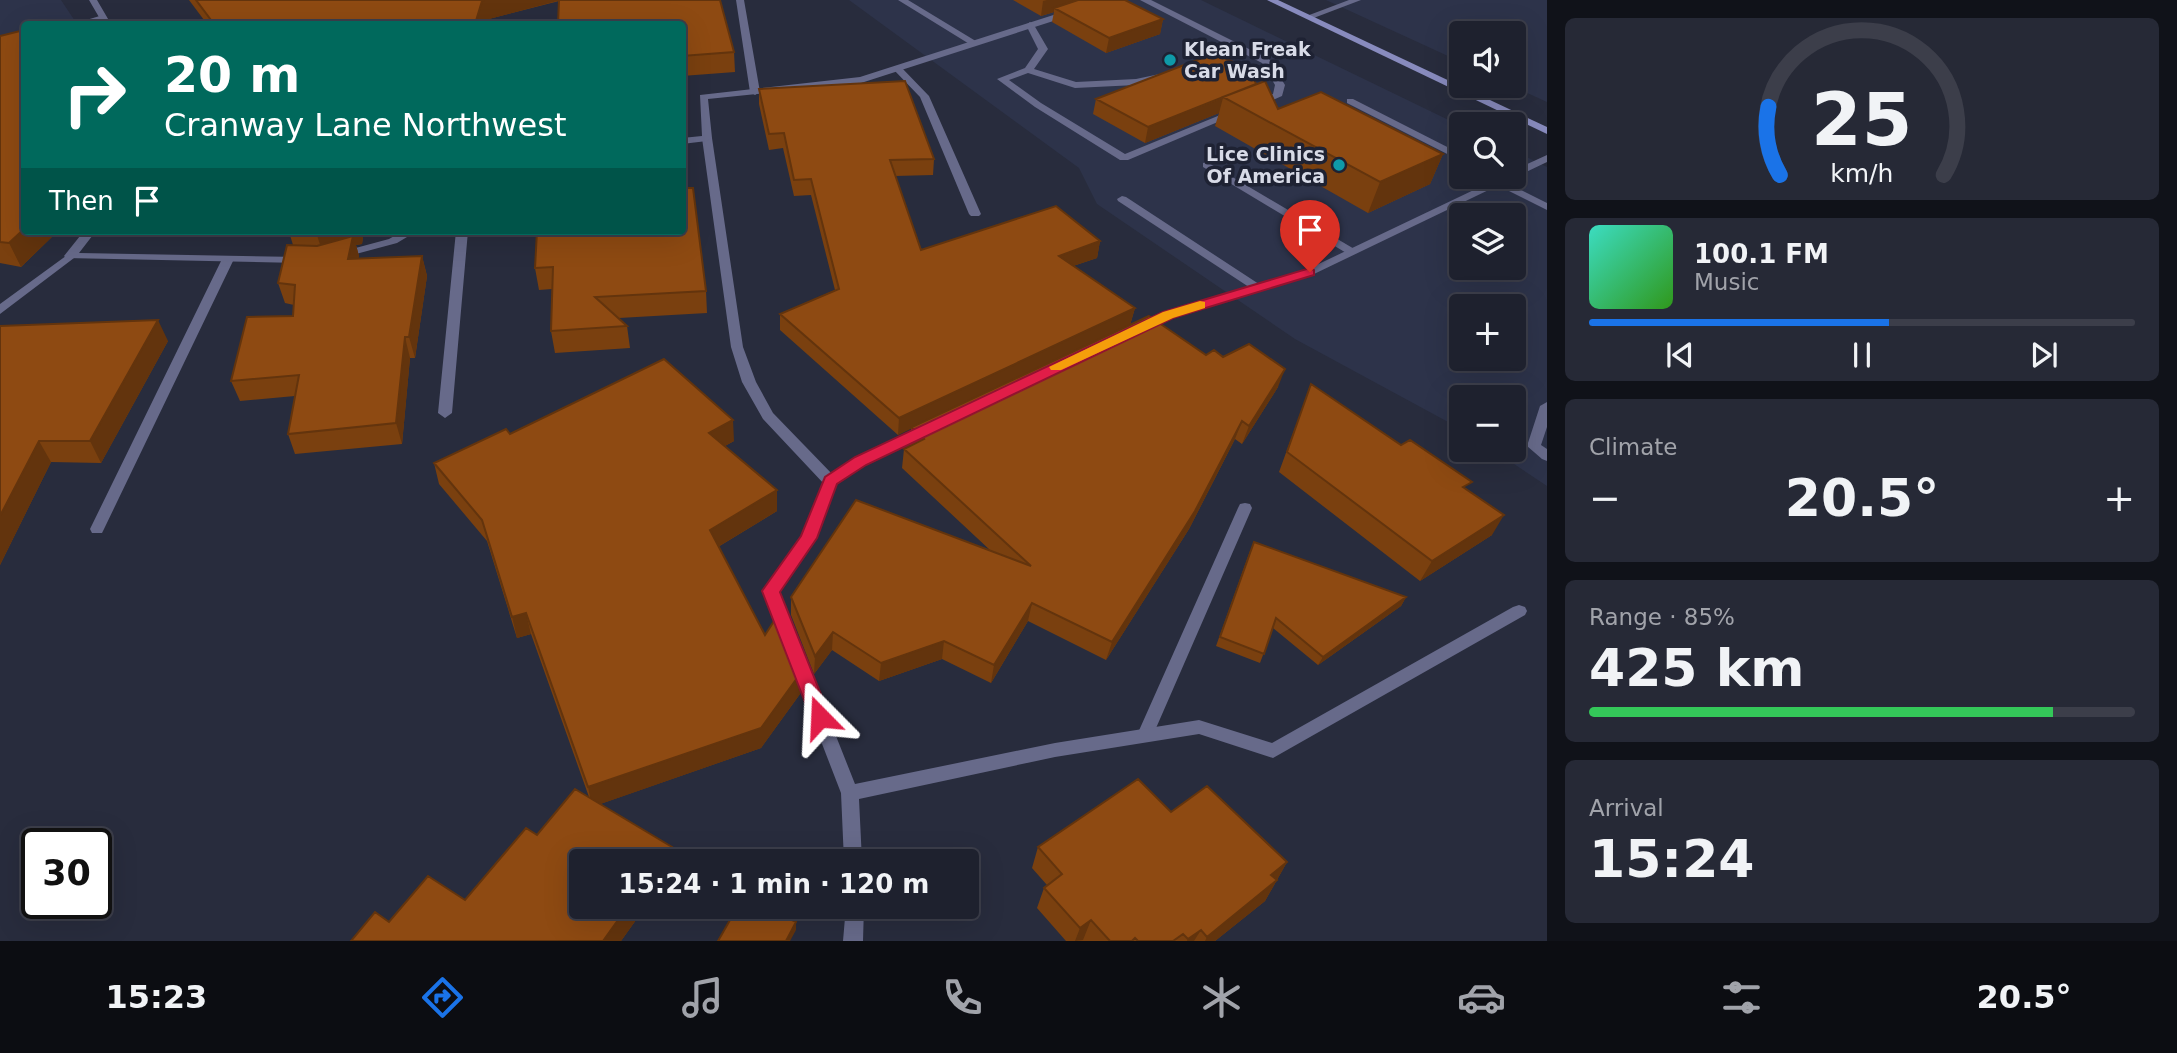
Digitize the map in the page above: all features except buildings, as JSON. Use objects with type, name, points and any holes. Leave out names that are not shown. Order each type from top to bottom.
[{"type":"main road","points":[[1271,0],[1547,131]]},
{"type":"street","points":[[93,0],[105,21]]},
{"type":"street","points":[[740,0],[755,92]]},
{"type":"street","points":[[902,0],[974,43]]},
{"type":"street","points":[[1030,25],[1043,49],[1028,70],[1002,79],[1038,105],[1124,158],[1277,96],[1280,85],[1266,61],[1144,0]]},
{"type":"street","points":[[1308,17],[1357,0]]},
{"type":"street","points":[[830,481],[768,416],[749,382],[737,347],[703,97],[861,80],[1082,8]]},
{"type":"street","points":[[1223,51],[1236,46]]},
{"type":"street","points":[[897,68],[924,96],[975,214]]},
{"type":"street","points":[[1028,70],[1075,85],[1136,82],[1169,73]]},
{"type":"street","points":[[1350,101],[1449,152]]},
{"type":"street","points":[[686,141],[708,138]]},
{"type":"street","points":[[1526,168],[1547,158]]},
{"type":"street","points":[[1207,165],[1352,252]]},
{"type":"street","points":[[1120,337],[1168,315],[1310,272],[1482,189]]},
{"type":"street","points":[[1522,189],[1547,206]]},
{"type":"street","points":[[1122,199],[1259,288]]},
{"type":"street","points":[[0,310],[70,256],[87,235]]},
{"type":"street","points":[[323,260],[393,241],[404,235]]},
{"type":"street","points":[[445,412],[462,235]]},
{"type":"street","points":[[70,256],[310,260]]},
{"type":"street","points":[[97,529],[228,258]]},
{"type":"street","points":[[1547,406],[1534,446],[1547,456]]},
{"type":"street","points":[[852,849],[850,793],[771,591],[809,538],[830,481],[860,461],[936,425]]},
{"type":"street","points":[[1145,736],[1245,508]]},
{"type":"street","points":[[850,793],[1055,750],[1199,726],[1273,751],[1519,611]]},
{"type":"street","points":[[853,941],[854,919]]},
{"type":"shaded area","points":[[0,0],[61,0],[75,21],[21,21],[21,163],[0,169]]},
{"type":"shaded area","points":[[849,0],[1201,0],[1449,120],[1449,189],[1526,189],[1526,157],[1547,167],[1547,486],[1511,462],[1526,462],[1526,385],[1449,385],[1449,422],[1295,339],[1097,204],[1079,168]]},
{"type":"shaded area","points":[[1326,0],[1547,0],[1547,102],[1526,92],[1526,21],[1449,21],[1449,56]]},
{"type":"slow traffic","points":[[1056,367],[1168,315],[1200,305]]},
{"type":"place","name":"Klean Freak Car Wash","points":[[1170,60]]},
{"type":"place","name":"Lice Clinics Of America","points":[[1339,165]]},
{"type":"route","points":[[820,717],[771,591],[809,538],[830,481],[860,461],[1168,315],[1310,272]]}]
